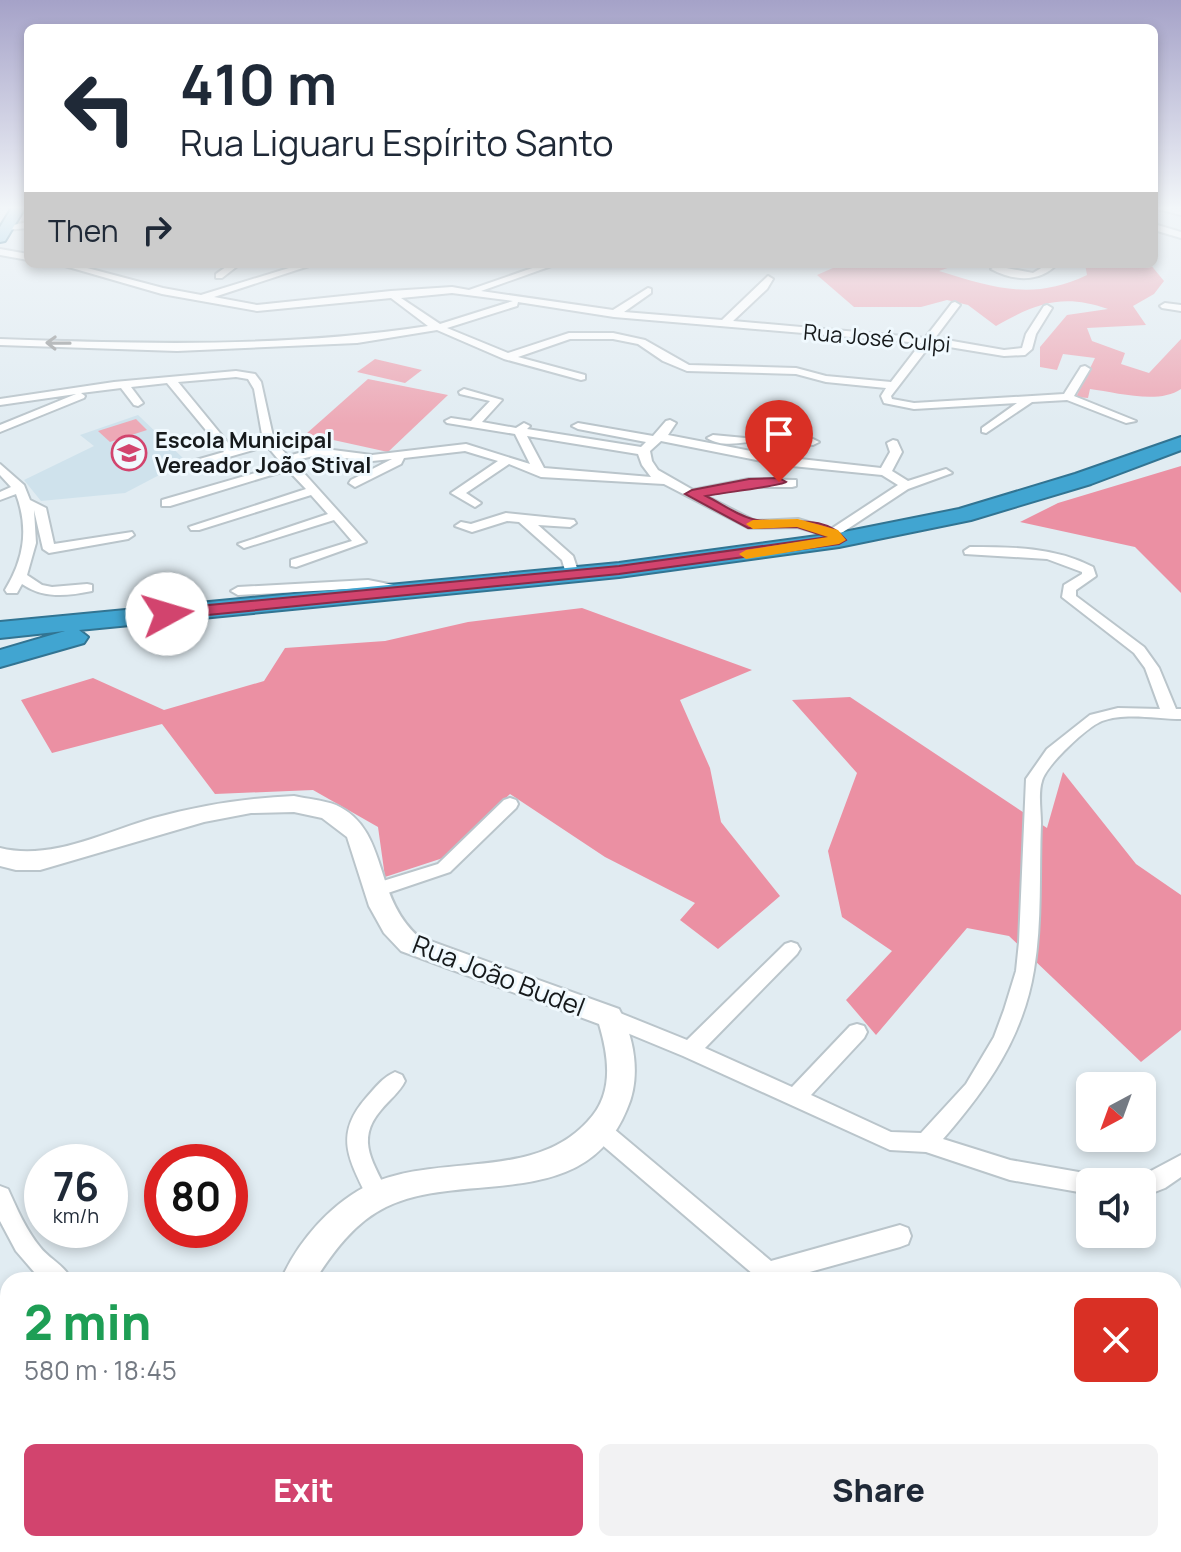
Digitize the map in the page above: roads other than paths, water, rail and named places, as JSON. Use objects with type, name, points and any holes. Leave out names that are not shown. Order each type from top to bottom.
[{"type":"highway","points":[[0,630],[114,619],[229,600],[405,591],[678,563],[963,515],[1083,479],[1181,443]]},
{"type":"highway","points":[[0,659],[79,636],[229,600]]},
{"type":"highway","points":[[0,621],[114,619]]},
{"type":"street","name":"Rua José Culpi","points":[[120,278],[202,299],[264,308],[446,290],[614,314],[1021,353],[1027,349],[1031,334],[1047,308]]},
{"type":"street","points":[[202,299],[262,278]]},
{"type":"street","points":[[468,292],[509,278]]},
{"type":"street","points":[[724,324],[764,287],[768,279]]},
{"type":"street","points":[[614,314],[648,291]]},
{"type":"street","points":[[391,294],[409,311],[440,327],[509,356],[557,373],[581,377]]},
{"type":"street","points":[[0,342],[177,348],[376,338],[440,327],[493,308],[528,303]]},
{"type":"street","points":[[955,305],[886,399],[905,406],[1068,397],[1130,421]]},
{"type":"street","points":[[1165,306],[1181,308]]},
{"type":"street","points":[[509,356],[562,337],[603,335],[641,342],[687,368],[796,371],[833,380],[894,386]]},
{"type":"street","points":[[1068,397],[1085,369]]},
{"type":"street","points":[[0,402],[124,384],[251,376],[258,384],[262,424],[269,442],[360,542],[296,563]]},
{"type":"street","points":[[170,380],[231,453]]},
{"type":"street","points":[[124,384],[138,403]]},
{"type":"street","points":[[0,429],[102,387]]},
{"type":"street","points":[[464,392],[497,400],[474,424]]},
{"type":"street","points":[[986,430],[1031,398]]},
{"type":"street","points":[[451,421],[523,427],[644,451]]},
{"type":"street","points":[[644,451],[660,438],[670,423]]},
{"type":"street","points":[[578,426],[782,461],[885,472],[901,480],[904,486]]},
{"type":"street","points":[[523,427],[541,473]]},
{"type":"street","points":[[660,438],[745,441],[774,435],[813,442]]},
{"type":"street","points":[[200,462],[269,442]]},
{"type":"street","points":[[885,472],[896,452],[893,443]]},
{"type":"street","points":[[166,503],[317,451],[372,458],[466,447],[541,473],[666,481]]},
{"type":"street","points":[[644,451],[645,460],[652,470],[666,481],[757,526],[798,523],[836,536],[904,486],[946,473]]},
{"type":"street","points":[[355,483],[397,462],[399,455]]},
{"type":"street","points":[[475,503],[457,493],[506,461]]},
{"type":"street","points":[[0,468],[20,488],[26,503],[31,549],[16,584],[47,593],[87,588]]},
{"type":"street","points":[[692,494],[749,483],[792,483]]},
{"type":"street","points":[[0,496],[20,488]]},
{"type":"street","points":[[195,527],[313,491]]},
{"type":"street","points":[[26,503],[40,508],[49,549],[128,535]]},
{"type":"street","points":[[244,544],[335,516]]},
{"type":"street","points":[[461,526],[472,528],[514,517],[525,521],[570,523]]},
{"type":"street","points":[[525,521],[568,559],[572,574]]},
{"type":"street","points":[[926,1143],[973,1090],[1003,1040],[1014,1010],[1025,971],[1028,942],[1034,779],[1053,753],[1080,727],[1095,718],[1118,713],[1175,714],[1152,668],[1139,650],[1069,597],[1069,588],[1089,576],[1088,570],[1030,553],[970,551]]},
{"type":"street","points":[[376,890],[444,868],[510,804]]},
{"type":"street","name":"Rua João Budel","points":[[0,857],[40,861],[205,812],[308,806],[325,810],[354,828],[388,923],[410,944],[610,1017],[621,1053],[622,1070],[619,1095],[601,1131],[566,1158],[541,1167],[427,1180],[378,1196],[334,1228],[303,1272]]},
{"type":"street","points":[[690,1050],[791,949]]},
{"type":"street","points":[[610,1017],[890,1141],[926,1143],[1010,1170],[1076,1182]]},
{"type":"street","points":[[796,1097],[857,1032]]},
{"type":"street","points":[[378,1196],[355,1143],[355,1132],[363,1113],[395,1081]]},
{"type":"street","points":[[601,1131],[769,1272]]},
{"type":"street","points":[[1156,1181],[1181,1165]]},
{"type":"street","points":[[0,1196],[35,1260],[50,1272]]},
{"type":"street","points":[[787,1272],[900,1236]]},
{"type":"place","name":"Escola Municipal Vereador João Stival","points":[[129,453]]}]
